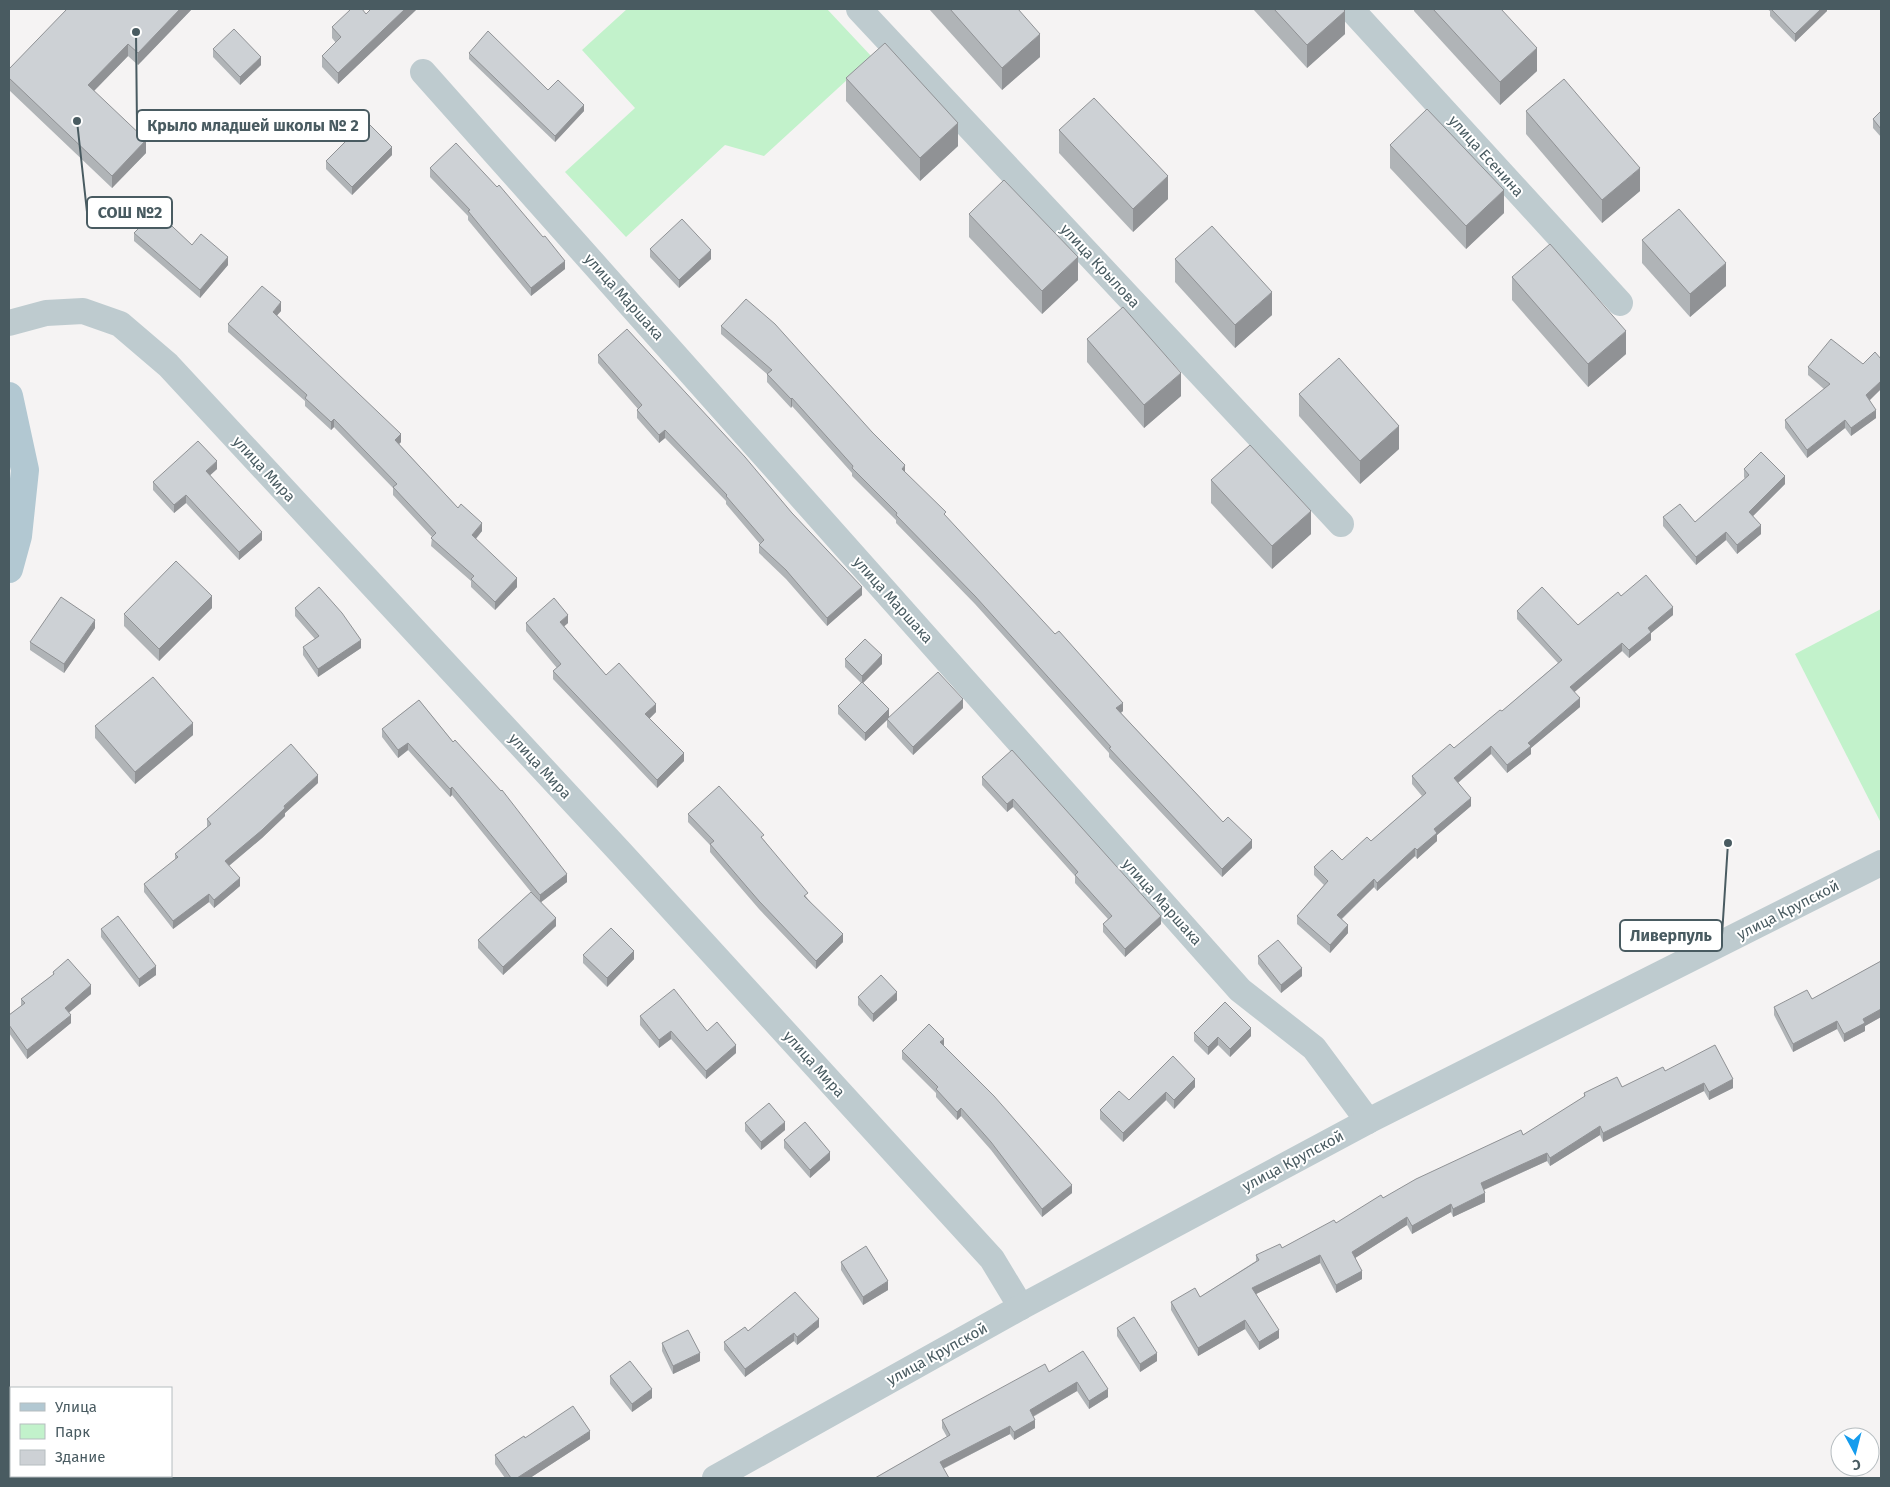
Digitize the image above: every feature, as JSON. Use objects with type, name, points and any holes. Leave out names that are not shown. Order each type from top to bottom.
[{"type":"main road","points":[[9,396],[25,470],[18,536],[9,569]]},
{"type":"street","name":"улица Крылова","points":[[859,9],[1340,524]]},
{"type":"street","name":"улица Есенина","points":[[1351,9],[1620,303]]},
{"type":"street","name":"улица Маршака","points":[[423,72],[1233,982],[1314,1048],[1368,1121]]},
{"type":"street","name":"улица Мира","points":[[9,323],[46,313],[83,311],[120,324],[168,365],[622,854],[992,1259],[1021,1307]]},
{"type":"street","name":"улица Крупской","points":[[715,1478],[1021,1307],[1368,1121],[1881,863]]},
{"type":"green space","points":[[627,9],[827,9],[872,57],[764,156],[725,145],[626,237],[565,172],[635,108],[582,50]]},
{"type":"green space","points":[[1881,609],[1881,823],[1795,654]]},
{"type":"building","points":[[67,9],[180,9],[138,53],[128,44],[88,85],[146,140],[112,176],[9,78],[9,69]]},
{"type":"building","points":[[351,9],[362,9],[366,14],[371,9],[405,9],[338,73],[322,56],[341,37],[332,27]]},
{"type":"building","points":[[950,9],[1018,9],[1040,34],[1002,68]]},
{"type":"building","points":[[1274,9],[1343,9],[1345,11],[1307,45]]},
{"type":"building","points":[[1433,9],[1501,9],[1537,48],[1500,82]]},
{"type":"building","points":[[1771,9],[1821,9],[1795,34]]},
{"type":"building","points":[[234,29],[261,57],[240,77],[213,49]]},
{"type":"building","points":[[488,31],[548,90],[558,80],[584,105],[555,136],[469,53]]},
{"type":"building","points":[[885,43],[958,123],[920,158],[846,78]]},
{"type":"building","points":[[1564,79],[1640,168],[1602,200],[1526,111]]},
{"type":"building","points":[[1094,98],[1168,176],[1133,209],[1059,130]]},
{"type":"building","points":[[1427,109],[1504,190],[1466,226],[1390,145]]},
{"type":"building","points":[[1881,111],[1881,129],[1873,119]]},
{"type":"building","points":[[366,121],[392,147],[352,187],[326,161]]},
{"type":"building","points":[[456,143],[497,187],[499,185],[565,261],[531,288],[468,211],[470,210],[430,168]]},
{"type":"building","points":[[1004,180],[1078,257],[1042,291],[969,214]]},
{"type":"building","points":[[1679,209],[1726,263],[1690,294],[1642,240]]},
{"type":"building","points":[[156,211],[192,245],[201,234],[228,257],[200,290],[134,233]]},
{"type":"building","points":[[682,219],[711,250],[679,280],[650,249]]},
{"type":"building","points":[[1212,226],[1272,292],[1235,325],[1175,259]]},
{"type":"building","points":[[1550,244],[1626,331],[1588,364],[1512,277]]},
{"type":"building","points":[[262,286],[281,302],[273,312],[401,434],[395,440],[458,508],[461,504],[482,523],[472,535],[517,578],[495,602],[471,579],[474,576],[431,538],[436,533],[393,487],[397,484],[334,419],[331,422],[305,398],[307,395],[228,324]]},
{"type":"building","points":[[746,299],[775,324],[872,432],[905,465],[902,469],[946,512],[944,514],[1055,634],[1059,631],[1123,703],[1116,708],[1223,822],[1228,817],[1252,840],[1222,869],[1109,748],[1111,747],[975,596],[896,515],[897,513],[852,468],[853,466],[792,398],[767,374],[772,370],[721,326]]},
{"type":"building","points":[[1123,307],[1181,373],[1144,405],[1087,339]]},
{"type":"building","points":[[627,329],[745,457],[792,513],[862,587],[827,618],[786,570],[759,545],[764,540],[727,495],[665,430],[659,435],[637,410],[642,405],[598,355]]},
{"type":"building","points":[[1831,339],[1863,364],[1875,352],[1881,359],[1881,381],[1866,395],[1876,410],[1851,428],[1845,420],[1807,450],[1785,420],[1830,384],[1808,367]]},
{"type":"building","points":[[1339,358],[1399,426],[1360,461],[1299,394]]},
{"type":"building","points":[[198,441],[217,461],[206,471],[262,532],[239,552],[186,495],[174,505],[153,482]]},
{"type":"building","points":[[1250,445],[1311,511],[1272,546],[1211,480]]},
{"type":"building","points":[[1761,452],[1785,476],[1749,512],[1761,525],[1737,545],[1726,532],[1696,557],[1663,517],[1680,504],[1695,522],[1749,475],[1744,469]]},
{"type":"building","points":[[176,561],[212,596],[159,649],[124,614]]},
{"type":"building","points":[[1646,575],[1673,607],[1648,628],[1651,632],[1629,650],[1622,643],[1570,687],[1580,698],[1528,743],[1531,746],[1507,765],[1491,746],[1454,778],[1471,798],[1434,829],[1437,833],[1417,850],[1415,848],[1377,883],[1374,879],[1337,915],[1348,925],[1330,945],[1297,916],[1328,881],[1314,867],[1332,850],[1342,860],[1367,837],[1371,841],[1426,793],[1412,776],[1450,744],[1454,748],[1500,710],[1502,711],[1562,660],[1517,611],[1542,587],[1578,625],[1618,592],[1621,596]]},
{"type":"building","points":[[319,587],[342,613],[361,640],[318,669],[303,647],[319,636],[295,608]]},
{"type":"building","points":[[61,597],[95,620],[64,664],[30,642]]},
{"type":"building","points":[[554,598],[568,615],[560,622],[606,675],[619,663],[656,704],[645,714],[684,753],[657,780],[553,671],[561,664],[526,623]]},
{"type":"building","points":[[865,639],[882,655],[862,676],[845,659]]},
{"type":"building","points":[[938,672],[963,699],[913,747],[887,719]]},
{"type":"building","points":[[153,677],[193,723],[135,772],[95,726]]},
{"type":"building","points":[[862,682],[889,709],[865,733],[838,706]]},
{"type":"building","points":[[419,700],[453,742],[455,740],[502,790],[567,874],[540,895],[452,787],[450,789],[408,743],[398,750],[382,729]]},
{"type":"building","points":[[291,744],[318,775],[284,806],[285,808],[262,830],[225,861],[240,878],[214,900],[209,894],[173,921],[144,884],[178,857],[175,854],[211,824],[207,819]]},
{"type":"building","points":[[1012,750],[1161,916],[1125,949],[1103,924],[1112,916],[1075,875],[1078,872],[1013,799],[1007,804],[982,777]]},
{"type":"building","points":[[719,786],[764,835],[761,837],[808,893],[804,896],[843,934],[816,961],[759,901],[710,844],[714,841],[688,814]]},
{"type":"building","points":[[531,892],[556,918],[503,967],[478,940]]},
{"type":"building","points":[[118,916],[156,966],[139,979],[101,929]]},
{"type":"building","points":[[611,928],[634,951],[607,978],[583,955]]},
{"type":"building","points":[[1278,940],[1302,968],[1281,985],[1258,956]]},
{"type":"building","points":[[68,959],[91,985],[65,1008],[71,1015],[27,1050],[9,1025],[9,1015],[25,1003],[21,999],[54,974],[53,972]]},
{"type":"building","points":[[1881,961],[1881,1009],[1863,1019],[1865,1023],[1844,1034],[1837,1021],[1793,1044],[1774,1007],[1807,990],[1812,999]]},
{"type":"building","points":[[881,975],[897,992],[873,1014],[858,997]]},
{"type":"building","points":[[674,989],[707,1031],[717,1022],[736,1045],[706,1071],[671,1031],[659,1040],[640,1016]]},
{"type":"building","points":[[1225,1002],[1251,1028],[1230,1049],[1218,1037],[1208,1047],[1194,1033]]},
{"type":"building","points":[[929,1024],[944,1039],[940,1042],[994,1096],[1072,1185],[1042,1209],[991,1142],[961,1108],[957,1112],[936,1089],[938,1087],[902,1051]]},
{"type":"building","points":[[1715,1045],[1733,1079],[1709,1092],[1704,1083],[1603,1133],[1600,1126],[1550,1158],[1547,1153],[1481,1183],[1485,1193],[1453,1209],[1451,1204],[1412,1226],[1407,1217],[1352,1252],[1362,1271],[1336,1285],[1320,1255],[1252,1288],[1279,1330],[1259,1342],[1245,1320],[1198,1348],[1171,1302],[1195,1288],[1200,1297],[1259,1260],[1256,1255],[1280,1244],[1282,1248],[1334,1220],[1336,1223],[1381,1195],[1383,1198],[1416,1179],[1521,1130],[1523,1135],[1585,1096],[1584,1093],[1617,1077],[1622,1087],[1663,1067],[1665,1071]]},
{"type":"building","points":[[1173,1056],[1195,1079],[1174,1100],[1166,1092],[1123,1133],[1100,1110],[1119,1091],[1129,1100]]},
{"type":"building","points":[[769,1103],[785,1122],[761,1142],[745,1123]]},
{"type":"building","points":[[805,1122],[830,1152],[810,1170],[784,1140]]},
{"type":"building","points":[[866,1246],[888,1281],[863,1297],[841,1262]]},
{"type":"building","points":[[795,1292],[819,1319],[797,1337],[794,1333],[745,1369],[724,1342],[745,1327],[748,1331]]},
{"type":"building","points":[[1134,1317],[1157,1353],[1140,1364],[1117,1328]]},
{"type":"building","points":[[688,1330],[700,1353],[673,1366],[662,1343]]},
{"type":"building","points":[[1083,1351],[1108,1389],[1089,1401],[1077,1382],[1030,1410],[1035,1420],[1014,1432],[1010,1426],[940,1462],[949,1478],[875,1478],[950,1435],[942,1420],[1045,1364],[1049,1372]]},
{"type":"building","points":[[630,1361],[652,1389],[632,1404],[610,1376]]},
{"type":"building","points":[[573,1406],[590,1431],[517,1478],[511,1478],[495,1455],[524,1436],[525,1438]]},
{"type":"building","points":[[9,1463],[10,1477],[50,1477],[9,1478]]},
{"type":"place","name":"Крыло младшей школы № 2","points":[[136,32]]},
{"type":"place","name":"СОШ №2","points":[[77,121]]},
{"type":"place","name":"Ливерпуль","points":[[1728,843]]}]
